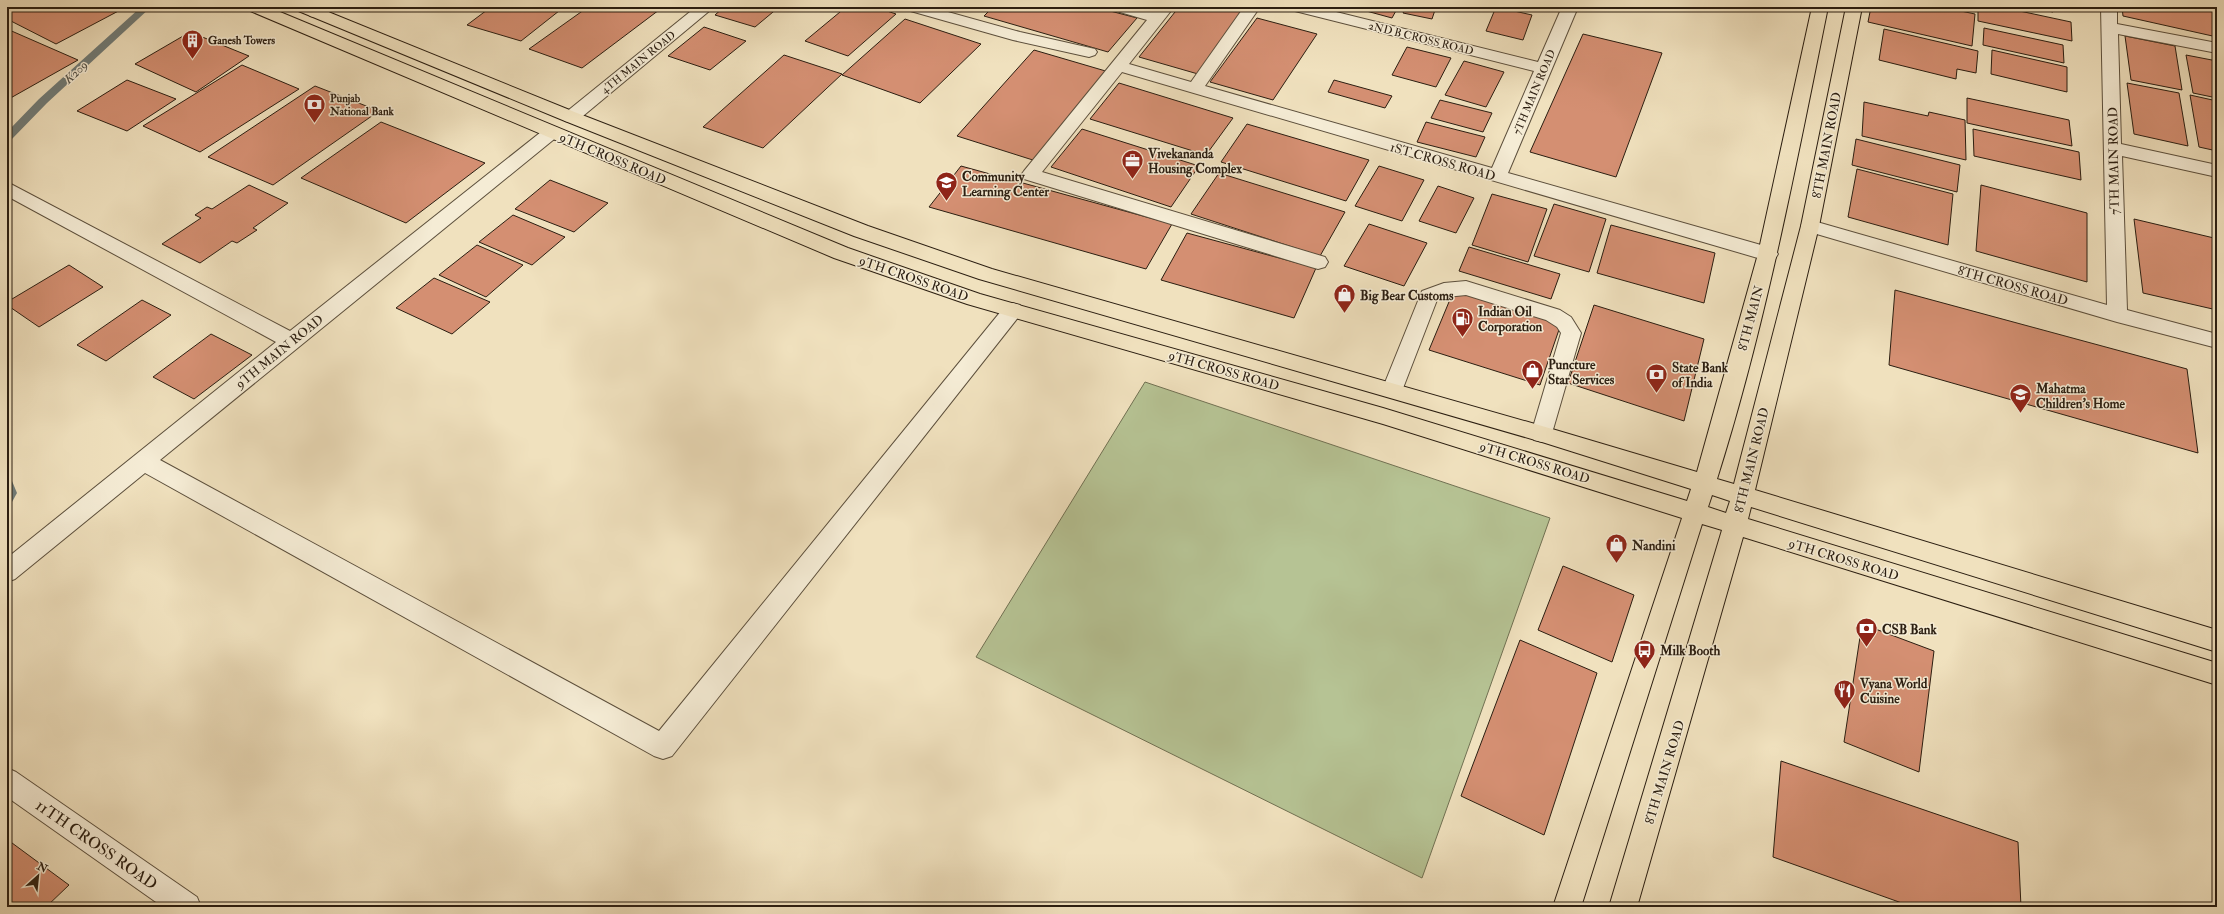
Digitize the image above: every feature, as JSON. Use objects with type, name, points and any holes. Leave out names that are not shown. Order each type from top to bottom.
[{"type":"main road","name":"9TH CROSS ROAD","points":[[254,7],[841,254],[1013,310],[1383,416],[2217,674]]},
{"type":"main road","name":"8TH MAIN","points":[[1567,907],[1645,670],[1716,444],[1768,254],[1820,7]]},
{"type":"main road","name":"8TH MAIN ROAD","points":[[1623,907],[1690,688],[1735,524],[1810,226],[1854,7]]},
{"type":"main road","name":"9TH CROSS ROAD","points":[[315,9],[571,117],[861,231],[986,274],[1542,434],[2217,641]]},
{"type":"street","name":"4TH MAIN ROAD","points":[[571,117],[706,7]]},
{"type":"street","points":[[913,7],[1019,37],[1039,40],[1089,52]]},
{"type":"street","points":[[1119,7],[1162,12]]},
{"type":"street","points":[[1195,88],[1252,7]]},
{"type":"street","name":"2ND B CROSS ROAD","points":[[1297,7],[1544,70]]},
{"type":"street","name":"7TH MAIN ROAD","points":[[1497,176],[1570,7]]},
{"type":"street","name":"7TH MAIN ROAD","points":[[2109,7],[2117,316]]},
{"type":"street","points":[[1162,12],[1030,175],[1318,262]]},
{"type":"street","points":[[2109,27],[2217,48]]},
{"type":"street","name":"1ST CROSS ROAD","points":[[1119,66],[1768,254]]},
{"type":"street","name":"9TH MAIN ROAD","points":[[7,572],[290,341],[552,132]]},
{"type":"street","points":[[2112,148],[2217,171]]},
{"type":"street","points":[[7,188],[290,341]]},
{"type":"street","name":"8TH CROSS ROAD","points":[[1810,226],[2117,316],[2217,341]]},
{"type":"street","points":[[1393,390],[1429,296],[1444,290],[1466,288],[1553,315],[1564,322],[1571,333],[1542,434]]},
{"type":"street","points":[[143,461],[663,747],[1013,310]]},
{"type":"street","name":"11TH CROSS ROAD","points":[[7,781],[187,907]]},
{"type":"green space","points":[[1145,382],[1550,518],[1422,878],[976,657]]},
{"type":"building","points":[[7,7],[126,7],[56,44],[7,19]]},
{"type":"building","points":[[491,7],[564,7],[521,41],[467,25]]},
{"type":"building","points":[[588,7],[651,7],[659,10],[582,68],[529,49]]},
{"type":"building","points":[[724,7],[779,7],[755,27],[715,15]]},
{"type":"building","points":[[846,7],[875,7],[896,14],[848,56],[805,41]]},
{"type":"building","points":[[993,7],[1095,7],[1137,18],[1108,52],[984,16]]},
{"type":"building","points":[[1179,7],[1248,7],[1198,74],[1139,57]]},
{"type":"building","points":[[1361,7],[1398,7],[1392,18],[1359,9]]},
{"type":"building","points":[[1406,7],[1436,7],[1432,19],[1403,13]]},
{"type":"building","points":[[1496,7],[1532,15],[1523,40],[1486,31]]},
{"type":"building","points":[[1871,7],[1942,7],[1975,14],[1972,46],[1868,22]]},
{"type":"building","points":[[1978,7],[2001,7],[2071,22],[2072,41],[1978,21]]},
{"type":"building","points":[[2027,7],[2053,7],[2053,12]]},
{"type":"building","points":[[2122,7],[2216,7],[2217,37],[2123,16]]},
{"type":"building","points":[[1257,18],[1317,34],[1273,100],[1210,82]]},
{"type":"building","points":[[905,19],[981,44],[920,103],[842,75]]},
{"type":"building","points":[[704,27],[746,41],[710,70],[668,56]]},
{"type":"building","points":[[1984,28],[2063,45],[2064,63],[1983,45]]},
{"type":"building","points":[[7,29],[78,60],[7,100]]},
{"type":"building","points":[[1884,29],[1978,51],[1976,73],[1957,69],[1956,79],[1879,60]]},
{"type":"building","name":"Ganesh Towers","points":[[190,32],[249,56],[196,92],[135,64]]},
{"type":"building","points":[[1583,34],[1662,53],[1616,177],[1530,152]]},
{"type":"building","points":[[2125,36],[2175,46],[2182,90],[2131,80]]},
{"type":"building","points":[[1407,47],[1451,58],[1436,87],[1392,75]]},
{"type":"building","points":[[1034,50],[1109,72],[1036,161],[957,136]]},
{"type":"building","points":[[1992,50],[2067,67],[2067,92],[1991,74]]},
{"type":"building","points":[[784,55],[842,74],[763,148],[703,127]]},
{"type":"building","points":[[2186,55],[2217,61],[2217,98],[2193,93]]},
{"type":"building","points":[[1464,61],[1504,72],[1486,107],[1445,95]]},
{"type":"building","points":[[242,65],[299,89],[200,152],[143,126]]},
{"type":"building","points":[[127,80],[176,99],[127,131],[77,111]]},
{"type":"building","points":[[1334,80],[1392,96],[1385,108],[1328,92]]},
{"type":"building","points":[[1119,83],[1233,118],[1206,155],[1090,119]]},
{"type":"building","points":[[2127,83],[2179,93],[2188,146],[2134,134]]},
{"type":"building","points":[[315,86],[379,111],[273,185],[208,157]]},
{"type":"building","points":[[2190,95],[2217,101],[2217,151],[2199,147]]},
{"type":"building","points":[[1967,98],[2069,120],[2072,146],[1967,123]]},
{"type":"building","points":[[1440,100],[1492,113],[1483,132],[1431,118]]},
{"type":"building","points":[[1864,102],[1928,116],[1929,112],[1965,120],[1966,160],[1862,136]]},
{"type":"building","points":[[381,122],[485,163],[406,223],[301,178]]},
{"type":"building","points":[[1426,122],[1485,137],[1476,157],[1417,142]]},
{"type":"building","points":[[1247,124],[1369,160],[1346,201],[1221,162]]},
{"type":"building","points":[[1082,129],[1199,166],[1171,207],[1051,167]]},
{"type":"building","points":[[1973,129],[2079,152],[2081,180],[1974,156]]},
{"type":"building","points":[[1856,139],[1960,165],[1957,192],[1852,165]]},
{"type":"building","points":[[961,166],[1172,224],[1146,269],[929,207]]},
{"type":"building","points":[[1379,166],[1424,180],[1402,221],[1355,206]]},
{"type":"building","points":[[1857,169],[1953,194],[1948,245],[1848,217]]},
{"type":"building","points":[[1219,173],[1345,212],[1320,256],[1191,214]]},
{"type":"building","points":[[550,180],[608,203],[574,232],[515,209]]},
{"type":"building","points":[[249,185],[288,203],[253,228],[257,230],[237,243],[232,241],[200,263],[162,244],[201,218],[195,215],[207,207],[212,209]]},
{"type":"building","points":[[1981,185],[2087,213],[2087,282],[1976,251]]},
{"type":"building","points":[[1438,186],[1474,198],[1456,233],[1419,221]]},
{"type":"building","points":[[1492,194],[1547,209],[1528,262],[1472,245]]},
{"type":"building","points":[[1554,204],[1606,219],[1589,272],[1534,256]]},
{"type":"building","points":[[513,215],[565,237],[532,265],[479,242]]},
{"type":"building","points":[[2134,219],[2214,238],[2217,253],[2217,310],[2143,293]]},
{"type":"building","points":[[1369,224],[1427,243],[1404,286],[1344,266]]},
{"type":"building","points":[[1611,225],[1715,253],[1704,303],[1597,273]]},
{"type":"building","points":[[1187,233],[1316,268],[1294,318],[1161,280]]},
{"type":"building","points":[[477,245],[523,265],[486,297],[439,275]]},
{"type":"building","points":[[1469,247],[1560,274],[1551,299],[1459,271]]},
{"type":"building","points":[[69,265],[103,287],[39,327],[7,305],[7,302]]},
{"type":"building","points":[[434,278],[490,302],[452,334],[396,308]]},
{"type":"building","points":[[1456,285],[1563,318],[1540,385],[1429,350]]},
{"type":"building","points":[[1895,290],[2187,369],[2198,453],[1889,365]]},
{"type":"building","points":[[142,300],[171,315],[106,361],[77,345]]},
{"type":"building","points":[[1594,305],[1704,339],[1684,421],[1568,383]]},
{"type":"building","points":[[211,334],[252,355],[194,399],[153,377]]},
{"type":"building","points":[[1563,566],[1634,595],[1612,662],[1538,630]]},
{"type":"building","points":[[1862,624],[1934,651],[1919,772],[1844,742]]},
{"type":"building","points":[[1520,640],[1597,673],[1544,835],[1461,796]]},
{"type":"building","points":[[1781,761],[2018,842],[2021,907],[1913,907],[1773,857]]},
{"type":"building","points":[[8,840],[69,885],[46,907],[7,907]]},
{"type":"waterway","name":"K209","points":[[7,138],[43,101],[146,7]]},
{"type":"waterway","name":"K209","points":[[7,485],[10,493],[7,498]]},
{"type":"place","name":"Ganesh Towers","points":[[192,60]]},
{"type":"place","name":"Punjab National Bank","points":[[315,124]]},
{"type":"place","name":"Vivekananda Housing Complex","points":[[1133,180]]},
{"type":"place","name":"Community Learning Center","points":[[947,202]]},
{"type":"place","name":"Big Bear Customs","points":[[1345,314]]},
{"type":"place","name":"Indian Oil Corporation","points":[[1463,338]]},
{"type":"place","name":"Puncture Star Services","points":[[1532,390]]},
{"type":"place","name":"State Bank of India","points":[[1656,394]]},
{"type":"place","name":"Mahatma Children's Home","points":[[2020,414]]},
{"type":"place","name":"Nandini","points":[[1617,564]]},
{"type":"place","name":"CSB Bank","points":[[1867,648]]},
{"type":"place","name":"Milk Booth","points":[[1645,670]]},
{"type":"place","name":"Vyana World Cuisine","points":[[1845,710]]}]
